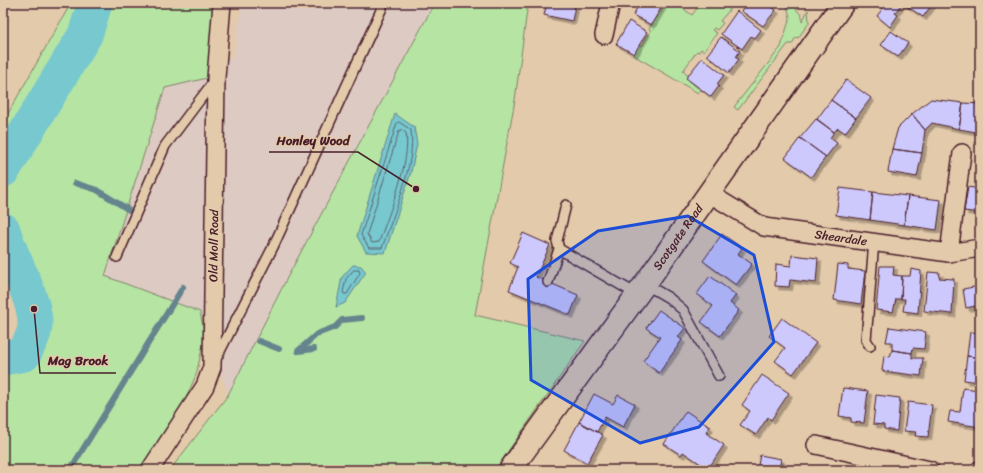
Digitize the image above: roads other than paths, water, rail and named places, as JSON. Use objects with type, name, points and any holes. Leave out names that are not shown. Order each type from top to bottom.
[{"type":"street","name":"Old Moll Road","points":[[150,470],[205,386],[212,367],[216,78],[222,3]]},
{"type":"street","points":[[604,35],[611,3]]},
{"type":"street","name":"Scotgate Road","points":[[510,470],[642,290],[710,194],[837,5]]},
{"type":"street","points":[[949,253],[962,153]]},
{"type":"street","name":"Sheardale","points":[[710,194],[764,227],[874,241],[949,253],[980,248]]},
{"type":"street","points":[[816,445],[930,470]]},
{"type":"lane","points":[[212,367],[273,247],[382,8]]},
{"type":"lane","points":[[117,258],[166,146],[216,78]]},
{"type":"lane","points":[[548,282],[559,249],[557,241],[566,205]]},
{"type":"lane","points":[[870,346],[866,340],[874,241]]},
{"type":"lane","points":[[559,249],[642,290],[669,298],[684,310],[719,376]]},
{"type":"water","points":[[395,114],[414,127],[417,144],[411,172],[385,253],[366,252],[357,236]]},
{"type":"water","points":[[353,265],[361,266],[366,272],[345,303],[336,307],[342,277]]},
{"type":"waterway","points":[[3,170],[85,35],[95,3]]},
{"type":"waterway","points":[[75,183],[97,190],[129,210]]},
{"type":"waterway","points":[[3,230],[29,296],[35,321],[34,332],[24,354],[3,358]]},
{"type":"waterway","points":[[70,470],[183,287]]},
{"type":"waterway","points":[[298,351],[317,334],[335,327],[342,320],[362,318]]},
{"type":"waterway","points":[[259,341],[279,349]]},
{"type":"waterway","points":[[298,351],[314,349]]},
{"type":"place","name":"Honley Wood","points":[[416,189]]},
{"type":"place","name":"Mag Brook","points":[[34,309]]}]
